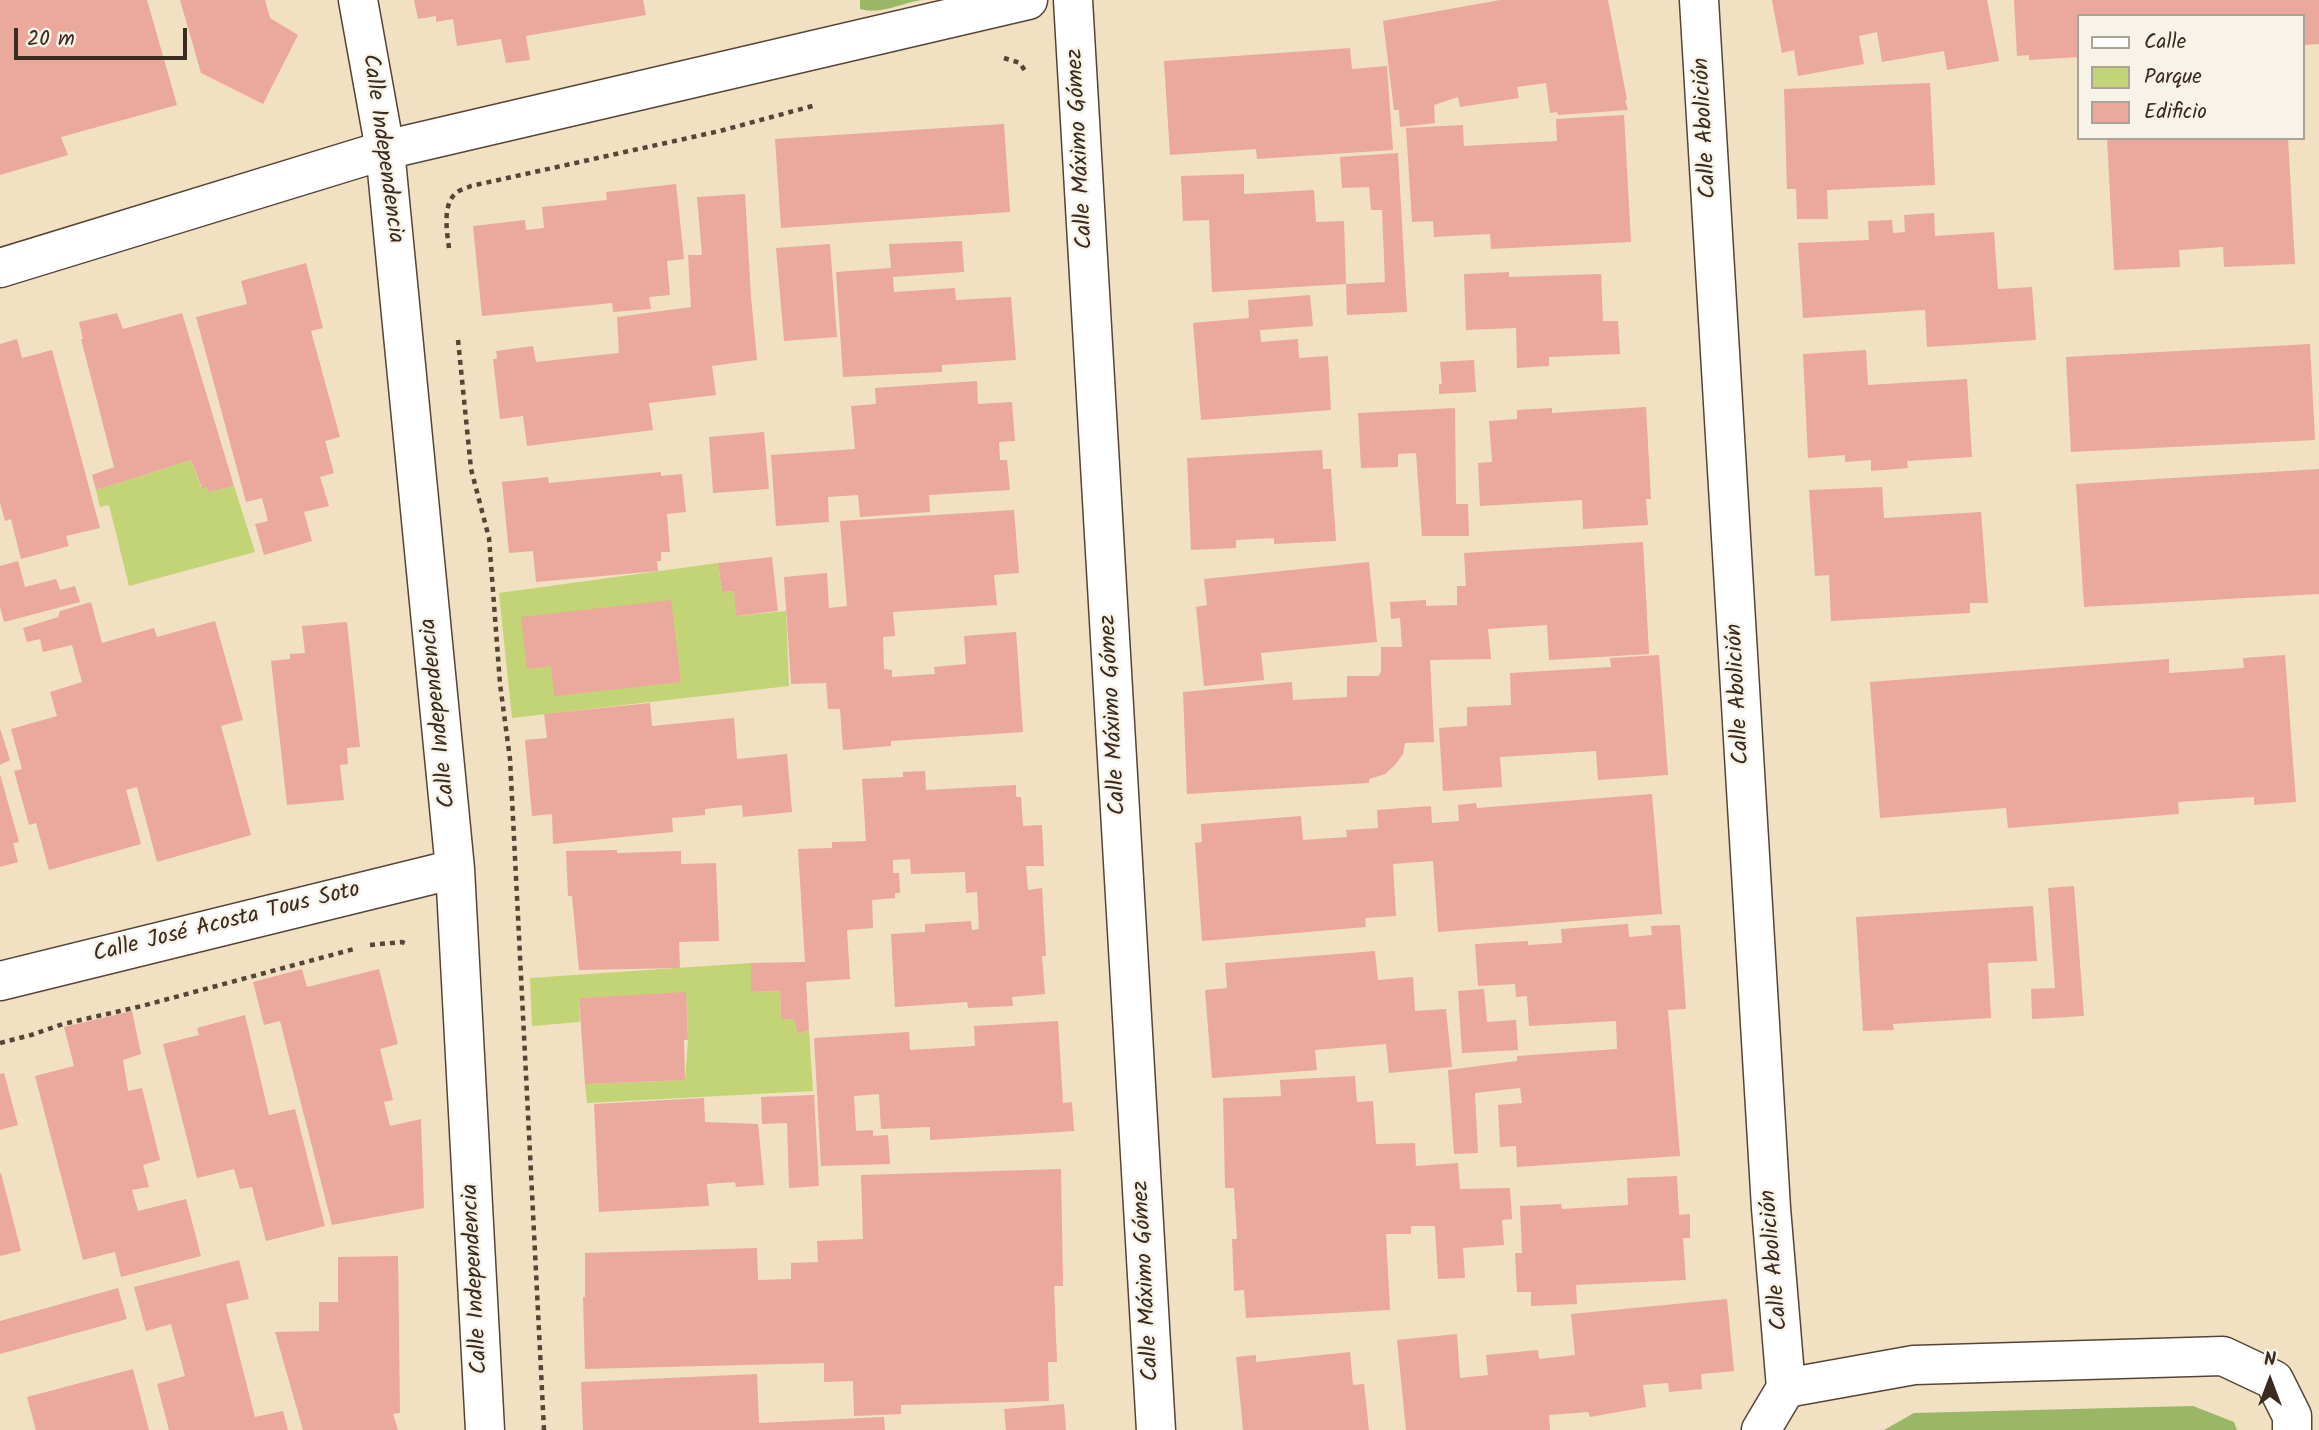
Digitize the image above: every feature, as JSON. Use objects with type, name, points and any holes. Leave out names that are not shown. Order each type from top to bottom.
[{"type":"street","name":"Calle Independencia","points":[[359,0],[385,150],[455,869],[485,1430]]},
{"type":"street","points":[[0,268],[385,150],[1028,0]]},
{"type":"street","name":"Calle Máximo Gómez","points":[[1073,0],[1156,1430]]},
{"type":"street","name":"Calle Abolición","points":[[1699,0],[1768,1166],[1786,1388]]},
{"type":"street","name":"Calle José Acosta Tous Soto","points":[[0,981],[455,869]]},
{"type":"street","points":[[1761,1430],[1786,1388],[1913,1365],[2223,1356],[2274,1380],[2292,1416],[2292,1430]]},
{"type":"path","points":[[1001,57],[1020,63],[1031,79]]},
{"type":"path","points":[[449,257],[446,222],[448,205],[456,193],[471,186],[720,131],[824,102]]},
{"type":"path","points":[[456,327],[471,469],[489,538],[499,684],[510,759],[544,1430]]},
{"type":"path","points":[[0,1043],[63,1024],[142,1006],[373,944],[402,942],[411,946],[416,953]]},
{"type":"green space","points":[[860,0],[922,0],[876,11],[860,9]]},
{"type":"green space","points":[[191,460],[201,487],[206,487],[208,492],[234,486],[255,552],[129,586],[109,505],[100,507],[96,490]]},
{"type":"green space","points":[[718,563],[722,592],[734,591],[736,616],[786,611],[789,686],[512,718],[499,593]]},
{"type":"green space","points":[[751,963],[751,992],[780,991],[781,1019],[794,1019],[797,1033],[809,1031],[813,1091],[587,1103],[585,1084],[685,1080],[688,1040],[686,993],[579,998],[580,1022],[532,1026],[530,978]]},
{"type":"green space","points":[[2193,1406],[2234,1422],[2237,1430],[1884,1430],[1914,1413]]},
{"type":"building","points":[[0,0],[147,0],[177,105],[61,137],[68,155],[0,175]]},
{"type":"building","points":[[180,0],[265,0],[270,18],[298,35],[263,104],[201,73]]},
{"type":"building","points":[[414,0],[643,0],[646,15],[526,36],[530,60],[506,63],[501,39],[457,46],[453,19],[436,22],[436,16],[418,19]]},
{"type":"building","points":[[1500,0],[1608,0],[1628,110],[1558,115],[1557,112],[1550,113],[1546,83],[1517,87],[1519,98],[1460,107],[1458,97],[1434,105],[1435,123],[1400,127],[1399,110],[1394,110],[1383,21]]},
{"type":"building","points":[[1772,0],[1987,0],[1999,61],[1947,70],[1944,51],[1882,62],[1877,32],[1859,36],[1864,64],[1798,76],[1794,50],[1782,53]]},
{"type":"building","points":[[2014,0],[2319,0],[2319,44],[2305,45],[2305,14],[2078,14],[2078,57],[2029,60],[2029,55],[2017,56]]},
{"type":"building","points":[[1350,48],[1352,69],[1387,66],[1393,150],[1257,159],[1256,149],[1170,155],[1164,61]]},
{"type":"building","points":[[1930,83],[1935,185],[1827,190],[1828,219],[1797,219],[1796,189],[1787,189],[1784,89]]},
{"type":"building","points":[[1624,115],[1631,242],[1491,249],[1490,234],[1434,237],[1433,221],[1412,222],[1406,128],[1463,125],[1464,146],[1557,141],[1556,119]]},
{"type":"building","points":[[1004,124],[1010,212],[781,228],[775,139]]},
{"type":"building","points":[[2107,140],[2288,140],[2295,264],[2224,267],[2223,247],[2179,250],[2180,267],[2114,270]]},
{"type":"building","points":[[1398,153],[1407,312],[1347,315],[1346,284],[1385,282],[1382,210],[1371,210],[1369,187],[1342,188],[1340,157]]},
{"type":"building","points":[[1244,174],[1244,194],[1314,190],[1316,222],[1344,221],[1346,284],[1212,292],[1209,220],[1183,221],[1181,176]]},
{"type":"building","points":[[676,184],[684,259],[667,261],[670,295],[649,297],[651,309],[613,312],[612,303],[482,316],[473,226],[525,220],[526,230],[544,228],[542,207],[607,200],[606,192]]},
{"type":"building","points":[[745,194],[757,360],[712,366],[716,395],[649,403],[653,430],[527,446],[523,416],[500,419],[493,359],[497,359],[496,351],[533,346],[536,362],[619,353],[617,317],[691,307],[688,255],[702,255],[697,197]]},
{"type":"building","points":[[1934,213],[1935,236],[1994,232],[1998,289],[2032,287],[2036,340],[1927,347],[1925,310],[1803,318],[1798,243],[1869,240],[1868,221],[1892,220],[1893,233],[1905,232],[1904,215]]},
{"type":"building","points":[[962,241],[964,272],[893,277],[894,292],[955,288],[956,300],[1011,297],[1016,360],[942,365],[942,372],[843,377],[836,272],[891,268],[889,244]]},
{"type":"building","points":[[830,244],[837,337],[784,341],[776,248]]},
{"type":"building","points":[[306,263],[323,328],[311,331],[340,437],[325,441],[334,473],[320,477],[329,506],[304,512],[312,541],[264,555],[255,524],[268,521],[262,498],[246,502],[196,317],[247,304],[241,281]]},
{"type":"building","points":[[1509,272],[1509,277],[1601,274],[1603,321],[1618,321],[1620,354],[1549,357],[1549,366],[1517,368],[1516,328],[1466,330],[1464,274]]},
{"type":"building","points":[[1310,295],[1313,326],[1260,330],[1261,342],[1298,339],[1299,358],[1328,356],[1331,410],[1201,420],[1193,323],[1249,318],[1248,300]]},
{"type":"building","points":[[117,313],[123,329],[182,313],[234,486],[208,492],[206,487],[202,488],[191,460],[96,490],[92,475],[114,467],[79,322]]},
{"type":"building","points":[[17,339],[22,358],[52,350],[100,528],[66,536],[69,546],[21,559],[11,519],[5,521],[0,503],[0,344]]},
{"type":"building","points":[[2310,344],[2315,440],[2071,452],[2066,357]]},
{"type":"building","points":[[1866,350],[1868,385],[1967,379],[1972,457],[1907,461],[1908,468],[1871,471],[1871,460],[1845,462],[1845,455],[1808,458],[1803,354]]},
{"type":"building","points":[[1474,360],[1476,392],[1439,394],[1439,384],[1442,384],[1440,362]]},
{"type":"building","points":[[977,381],[978,404],[1012,402],[1015,441],[999,442],[1000,460],[1007,460],[1010,490],[929,495],[930,512],[860,517],[858,495],[828,497],[829,522],[776,526],[771,455],[855,449],[851,406],[876,404],[875,388]]},
{"type":"building","points":[[1646,407],[1651,499],[1646,499],[1648,525],[1583,529],[1582,500],[1480,506],[1478,463],[1492,462],[1489,421],[1517,419],[1517,410],[1552,408],[1552,413]]},
{"type":"building","points":[[1455,408],[1456,504],[1468,504],[1469,536],[1422,536],[1416,453],[1398,454],[1398,467],[1361,468],[1358,413]]},
{"type":"building","points":[[764,432],[769,489],[713,493],[709,437]]},
{"type":"building","points":[[1322,450],[1323,469],[1331,469],[1336,541],[1274,544],[1274,538],[1236,540],[1236,548],[1191,550],[1187,458]]},
{"type":"building","points":[[2319,469],[2319,594],[2084,607],[2076,484]]},
{"type":"building","points":[[661,472],[661,476],[682,474],[686,512],[667,514],[670,552],[661,552],[661,561],[657,561],[658,571],[536,582],[533,551],[509,553],[502,482],[548,477],[549,483]]},
{"type":"building","points":[[1882,487],[1884,518],[1981,512],[1988,603],[1970,603],[1970,613],[1831,621],[1829,575],[1815,576],[1809,490]]},
{"type":"building","points":[[1014,510],[1019,573],[994,575],[997,605],[893,612],[895,636],[883,637],[884,669],[892,670],[892,677],[935,674],[934,667],[966,664],[964,636],[1016,632],[1023,732],[891,741],[891,746],[843,750],[840,709],[828,709],[826,683],[791,684],[784,577],[827,573],[829,608],[847,606],[840,521]]},
{"type":"building","points":[[1643,542],[1649,654],[1549,660],[1547,625],[1488,629],[1491,659],[1430,660],[1434,742],[1405,743],[1403,754],[1394,766],[1385,774],[1369,779],[1369,783],[1187,794],[1183,692],[1292,682],[1293,700],[1347,697],[1347,676],[1378,676],[1381,672],[1381,647],[1402,647],[1400,618],[1391,619],[1390,602],[1426,600],[1426,606],[1457,605],[1457,586],[1466,586],[1464,553]]},
{"type":"building","points":[[772,557],[778,611],[736,616],[734,591],[722,592],[718,563]]},
{"type":"building","points":[[18,561],[25,587],[56,579],[60,590],[75,586],[80,602],[4,622],[0,607],[0,566]]},
{"type":"building","points":[[1369,562],[1377,642],[1261,653],[1264,680],[1204,686],[1196,607],[1207,605],[1204,579]]},
{"type":"building","points":[[671,600],[681,682],[554,696],[551,666],[527,669],[521,617]]},
{"type":"building","points":[[91,602],[102,643],[154,628],[157,637],[215,621],[243,720],[221,726],[251,835],[157,862],[137,787],[126,790],[141,844],[49,870],[36,823],[29,825],[14,771],[22,769],[11,729],[57,716],[50,692],[82,682],[72,645],[43,652],[40,639],[27,642],[23,628],[58,617],[60,611]]},
{"type":"building","points":[[347,622],[360,747],[347,748],[348,764],[340,765],[344,800],[287,805],[271,661],[290,659],[290,654],[305,653],[302,626]]},
{"type":"building","points":[[1659,655],[1668,775],[1598,780],[1596,751],[1500,757],[1502,787],[1443,791],[1439,728],[1467,726],[1467,707],[1511,705],[1510,673],[1611,667],[1610,658]]},
{"type":"building","points":[[2285,655],[2296,802],[2254,805],[2254,797],[2178,802],[2179,814],[2008,828],[2006,808],[1880,818],[1870,682],[2169,659],[2169,673],[2244,668],[2243,658]]},
{"type":"building","points":[[650,703],[652,726],[734,718],[737,759],[787,754],[792,812],[743,817],[742,805],[705,809],[705,815],[672,818],[673,832],[553,844],[552,814],[532,816],[525,740],[547,738],[544,714]]},
{"type":"building","points":[[0,728],[10,760],[0,765]]},
{"type":"building","points":[[925,771],[926,790],[1016,785],[1016,797],[1021,797],[1023,826],[1042,825],[1044,866],[1026,866],[1028,890],[1042,888],[1045,994],[1012,997],[1013,1006],[968,1008],[967,1002],[895,1007],[891,934],[925,932],[925,924],[971,921],[972,930],[979,929],[977,892],[966,893],[965,872],[911,874],[910,859],[893,860],[893,873],[899,873],[900,893],[895,893],[895,898],[872,900],[873,928],[847,930],[850,979],[806,982],[809,1031],[797,1033],[794,1019],[781,1019],[780,991],[751,992],[751,963],[805,962],[798,849],[832,848],[832,842],[866,841],[862,779],[903,777],[903,772]]},
{"type":"building","points":[[0,774],[19,842],[13,843],[18,862],[0,867]]},
{"type":"building","points":[[1652,794],[1662,914],[1438,932],[1433,861],[1393,864],[1396,916],[1365,918],[1366,927],[1202,941],[1195,843],[1202,842],[1201,824],[1301,816],[1303,840],[1347,837],[1346,830],[1378,828],[1377,810],[1431,806],[1432,823],[1459,821],[1458,805],[1476,803],[1477,808]]},
{"type":"building","points":[[617,850],[617,853],[681,851],[681,864],[716,863],[719,941],[679,942],[680,968],[579,970],[572,896],[568,896],[566,851]]},
{"type":"building","points":[[2074,886],[2084,1016],[2032,1019],[2031,989],[2055,988],[2048,888]]},
{"type":"building","points":[[2033,906],[2037,961],[1988,963],[1991,1018],[1893,1024],[1894,1030],[1863,1031],[1856,917]]},
{"type":"building","points":[[1628,924],[1629,937],[1652,935],[1651,926],[1680,925],[1686,1009],[1668,1010],[1680,1156],[1517,1167],[1516,1146],[1500,1147],[1498,1105],[1522,1103],[1520,1088],[1475,1093],[1478,1153],[1454,1154],[1448,1070],[1517,1061],[1517,1056],[1617,1049],[1616,1021],[1529,1026],[1527,996],[1516,997],[1515,984],[1478,986],[1475,944],[1528,941],[1528,945],[1562,943],[1561,929]]},
{"type":"building","points":[[1375,951],[1378,980],[1413,977],[1415,1011],[1446,1009],[1452,1067],[1389,1073],[1386,1044],[1315,1050],[1317,1070],[1212,1078],[1205,990],[1227,988],[1225,963]]},
{"type":"building","points":[[302,969],[307,987],[379,969],[398,1044],[380,1049],[393,1100],[384,1102],[390,1126],[421,1119],[424,1208],[332,1225],[280,1021],[264,1025],[253,982]]},
{"type":"building","points":[[1484,989],[1487,1022],[1516,1020],[1518,1050],[1462,1053],[1458,991]]},
{"type":"building","points":[[686,992],[688,1040],[684,1040],[685,1080],[585,1084],[579,998]]},
{"type":"building","points":[[132,1011],[141,1054],[123,1060],[128,1091],[142,1088],[160,1160],[143,1165],[149,1187],[132,1190],[138,1211],[186,1199],[201,1256],[121,1277],[115,1252],[83,1260],[35,1076],[74,1066],[64,1027]]},
{"type":"building","points":[[245,1015],[269,1115],[295,1109],[325,1226],[266,1241],[252,1187],[240,1189],[234,1169],[197,1178],[163,1044],[199,1035],[197,1028]]},
{"type":"building","points":[[1058,1021],[1063,1103],[1072,1102],[1074,1131],[930,1140],[930,1127],[881,1129],[879,1094],[854,1096],[856,1131],[873,1130],[873,1136],[888,1135],[890,1164],[821,1166],[814,1038],[909,1032],[910,1050],[975,1046],[974,1026]]},
{"type":"building","points":[[4,1073],[18,1125],[0,1130],[0,1074]]},
{"type":"building","points":[[1355,1076],[1357,1102],[1373,1101],[1376,1144],[1415,1143],[1416,1166],[1458,1163],[1460,1189],[1510,1188],[1512,1219],[1502,1220],[1504,1245],[1463,1248],[1465,1278],[1438,1279],[1435,1226],[1411,1226],[1411,1234],[1386,1234],[1390,1310],[1246,1318],[1244,1290],[1234,1291],[1232,1239],[1237,1239],[1234,1188],[1225,1188],[1223,1098],[1281,1096],[1280,1080]]},
{"type":"building","points":[[814,1095],[819,1186],[789,1188],[787,1123],[762,1124],[761,1097]]},
{"type":"building","points":[[704,1098],[705,1122],[758,1124],[764,1185],[736,1187],[735,1182],[707,1184],[709,1206],[599,1212],[594,1104]]},
{"type":"building","points":[[1061,1169],[1063,1286],[1054,1286],[1057,1362],[1048,1362],[1049,1401],[901,1405],[901,1414],[854,1416],[853,1381],[824,1382],[824,1363],[585,1369],[585,1253],[757,1248],[758,1280],[791,1279],[791,1263],[818,1262],[817,1241],[863,1239],[861,1175]]},
{"type":"building","points":[[0,1174],[21,1251],[0,1256]]},
{"type":"building","points":[[1677,1176],[1679,1215],[1690,1214],[1690,1238],[1683,1238],[1686,1280],[1576,1285],[1577,1304],[1531,1306],[1531,1292],[1517,1292],[1515,1253],[1522,1253],[1520,1206],[1561,1204],[1562,1209],[1628,1205],[1627,1178]]},
{"type":"building","points":[[398,1256],[400,1413],[393,1414],[398,1430],[303,1430],[275,1332],[319,1331],[319,1302],[338,1302],[338,1257]]},
{"type":"building","points":[[239,1260],[249,1299],[226,1304],[255,1417],[283,1411],[288,1430],[169,1430],[157,1384],[185,1376],[171,1324],[146,1331],[134,1287]]},
{"type":"building","points":[[118,1288],[127,1319],[0,1354],[0,1321]]},
{"type":"building","points":[[1727,1299],[1734,1371],[1701,1374],[1702,1389],[1669,1392],[1668,1383],[1643,1385],[1646,1407],[1590,1417],[1588,1412],[1549,1415],[1550,1430],[1406,1430],[1397,1340],[1457,1334],[1460,1378],[1488,1375],[1486,1355],[1538,1350],[1539,1359],[1575,1355],[1571,1314]]},
{"type":"building","points":[[1350,1352],[1353,1385],[1364,1384],[1369,1430],[1243,1430],[1236,1357],[1256,1355],[1256,1362]]},
{"type":"building","points":[[133,1369],[149,1430],[36,1430],[27,1397]]},
{"type":"building","points":[[757,1374],[759,1423],[884,1417],[885,1430],[583,1430],[581,1382]]},
{"type":"building","points":[[1064,1404],[1066,1430],[1006,1430],[1004,1409]]}]
